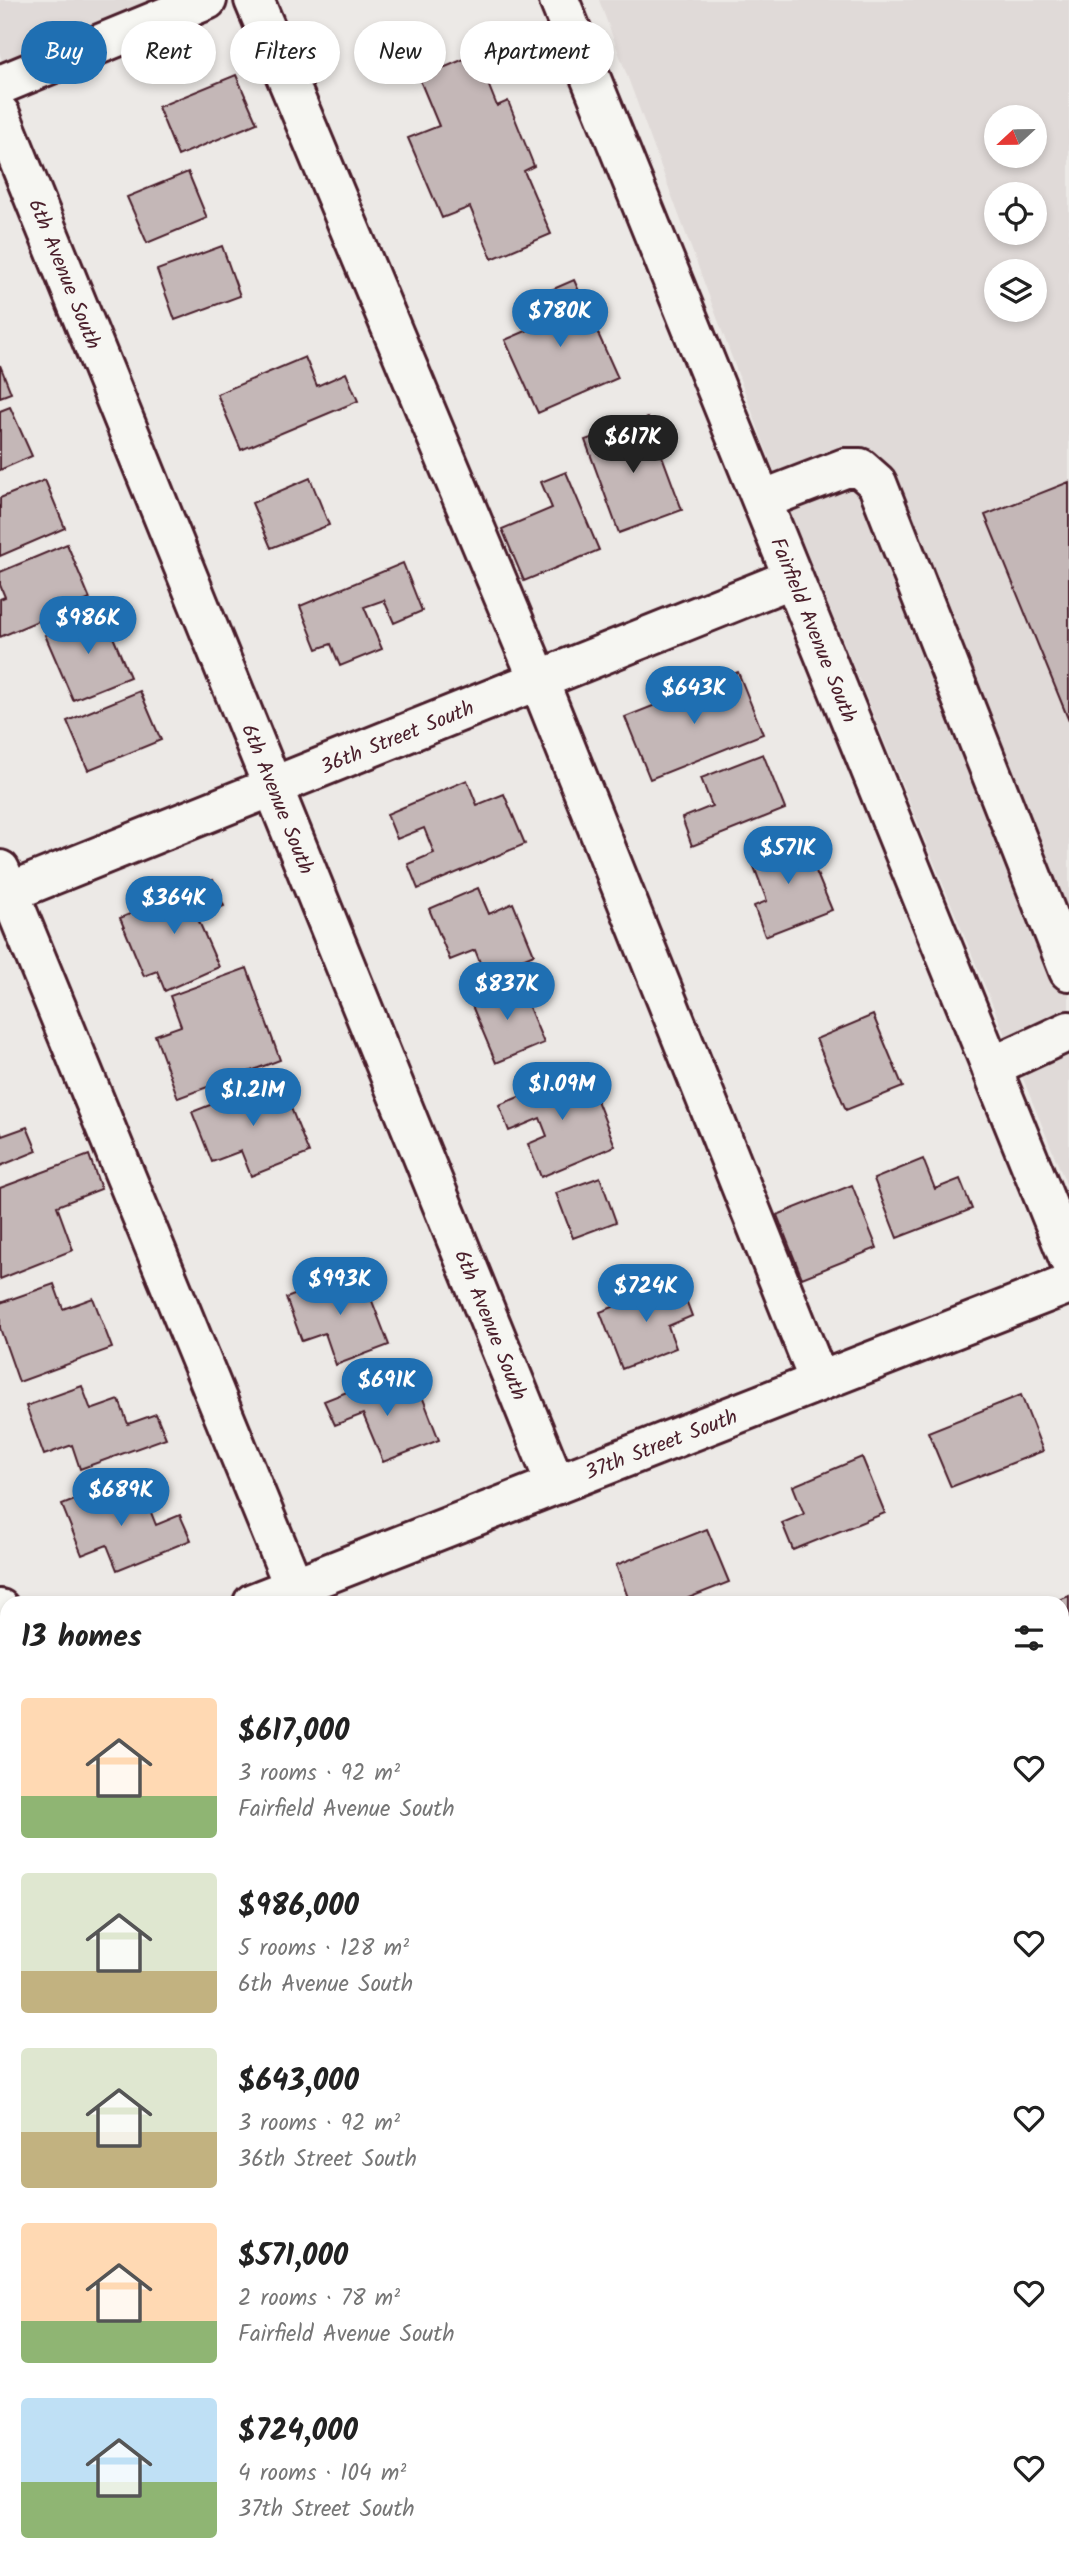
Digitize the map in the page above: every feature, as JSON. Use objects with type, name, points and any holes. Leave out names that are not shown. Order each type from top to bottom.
[{"type":"street","points":[[0,85],[207,0]]},
{"type":"street","points":[[254,0],[539,681],[819,1381]]},
{"type":"street","name":"Fairfield Avenue South","points":[[559,0],[1069,1259]]},
{"type":"street","name":"6th Avenue South","points":[[0,114],[556,1485]]},
{"type":"street","points":[[762,500],[845,467],[860,467],[877,483],[1069,971]]},
{"type":"street","name":"36th Street South","points":[[3,886],[273,787],[793,578]]},
{"type":"street","points":[[3,886],[294,1587]]},
{"type":"street","points":[[991,1067],[1069,1031]]},
{"type":"street","name":"37th Street South","points":[[271,1596],[1069,1284]]},
{"type":"shaded area","points":[[0,0],[156,0],[105,21],[21,21],[21,56],[3,63],[0,55]]},
{"type":"shaded area","points":[[599,0],[1069,0],[1069,1191],[780,487],[614,40],[614,21],[607,21]]},
{"type":"building","points":[[460,61],[460,84],[488,84],[497,106],[508,101],[534,166],[524,171],[551,234],[492,259],[470,207],[442,218],[408,138],[439,126],[422,84],[446,84],[446,67]]},
{"type":"building","points":[[230,77],[230,84],[240,84],[257,123],[178,156],[158,107]]},
{"type":"building","points":[[188,172],[207,218],[147,243],[127,197]]},
{"type":"building","points":[[222,246],[240,296],[175,320],[157,270]]},
{"type":"building","points":[[574,280],[618,378],[538,413],[505,340],[533,328],[521,303]]},
{"type":"building","points":[[305,357],[317,386],[346,373],[358,401],[241,450],[217,394]]},
{"type":"building","points":[[0,365],[11,393],[0,397]]},
{"type":"building","points":[[10,407],[32,456],[0,470],[0,411]]},
{"type":"building","points":[[648,418],[682,510],[619,533],[585,440]]},
{"type":"building","points":[[566,472],[599,550],[524,581],[502,529],[552,508],[541,482]]},
{"type":"building","points":[[310,478],[329,525],[271,548],[252,503]]},
{"type":"building","points":[[45,480],[65,528],[0,556],[0,498]]},
{"type":"building","points":[[1069,482],[1069,721],[985,515]]},
{"type":"building","points":[[67,544],[90,599],[0,637],[0,599],[5,597],[0,585],[0,572]]},
{"type":"building","points":[[403,563],[422,611],[394,623],[384,600],[364,607],[382,649],[340,666],[331,644],[317,649],[300,606]]},
{"type":"building","points":[[102,611],[130,677],[73,700],[45,635]]},
{"type":"building","points":[[738,672],[763,734],[650,779],[625,717]]},
{"type":"building","points":[[140,691],[161,740],[88,770],[67,721]]},
{"type":"building","points":[[763,754],[785,809],[692,846],[682,818],[712,806],[701,778]]},
{"type":"building","points":[[467,780],[477,805],[504,794],[525,844],[418,889],[408,864],[434,853],[424,828],[397,839],[387,814]]},
{"type":"building","points":[[801,835],[832,910],[765,936],[754,906],[767,901],[750,856]]},
{"type":"building","points":[[213,880],[224,906],[197,917],[219,967],[165,991],[157,971],[144,976],[120,918]]},
{"type":"building","points":[[478,888],[489,914],[513,903],[534,954],[485,975],[475,950],[450,960],[429,909]]},
{"type":"building","points":[[247,968],[280,1060],[178,1098],[155,1035],[181,1026],[170,996]]},
{"type":"building","points":[[518,981],[544,1043],[496,1063],[470,1001]]},
{"type":"building","points":[[873,1015],[903,1087],[846,1110],[816,1039]]},
{"type":"building","points":[[585,1070],[615,1146],[541,1177],[528,1144],[547,1136],[540,1118],[509,1131],[499,1105]]},
{"type":"building","points":[[279,1078],[309,1153],[251,1176],[241,1151],[212,1162],[192,1112]]},
{"type":"building","points":[[27,1127],[37,1151],[0,1166],[0,1131],[2,1136]]},
{"type":"building","points":[[89,1155],[101,1189],[57,1206],[73,1250],[0,1279],[0,1188]]},
{"type":"building","points":[[923,1159],[935,1189],[960,1179],[972,1209],[897,1238],[874,1179]]},
{"type":"building","points":[[600,1177],[616,1222],[573,1238],[556,1193]]},
{"type":"building","points":[[852,1185],[877,1248],[802,1278],[777,1215]]},
{"type":"building","points":[[360,1270],[389,1345],[336,1365],[325,1333],[302,1341],[286,1298]]},
{"type":"building","points":[[679,1281],[692,1316],[668,1326],[676,1348],[622,1369],[600,1312]]},
{"type":"building","points":[[54,1284],[63,1309],[93,1298],[112,1348],[19,1382],[0,1328],[0,1303]]},
{"type":"building","points":[[382,1378],[391,1403],[420,1391],[439,1440],[383,1462],[363,1414],[335,1425],[324,1401]]},
{"type":"building","points":[[82,1386],[91,1410],[119,1400],[128,1424],[156,1414],[166,1438],[80,1469],[72,1445],[44,1455],[26,1406]]},
{"type":"building","points":[[1021,1395],[1043,1451],[951,1487],[928,1432]]},
{"type":"building","points":[[862,1457],[885,1513],[793,1550],[782,1523],[804,1514],[793,1486]]},
{"type":"building","points":[[111,1485],[121,1510],[146,1500],[156,1525],[180,1515],[191,1540],[117,1570],[107,1545],[82,1555],[62,1505]]},
{"type":"building","points":[[707,1529],[729,1582],[694,1596],[627,1596],[616,1565]]}]
